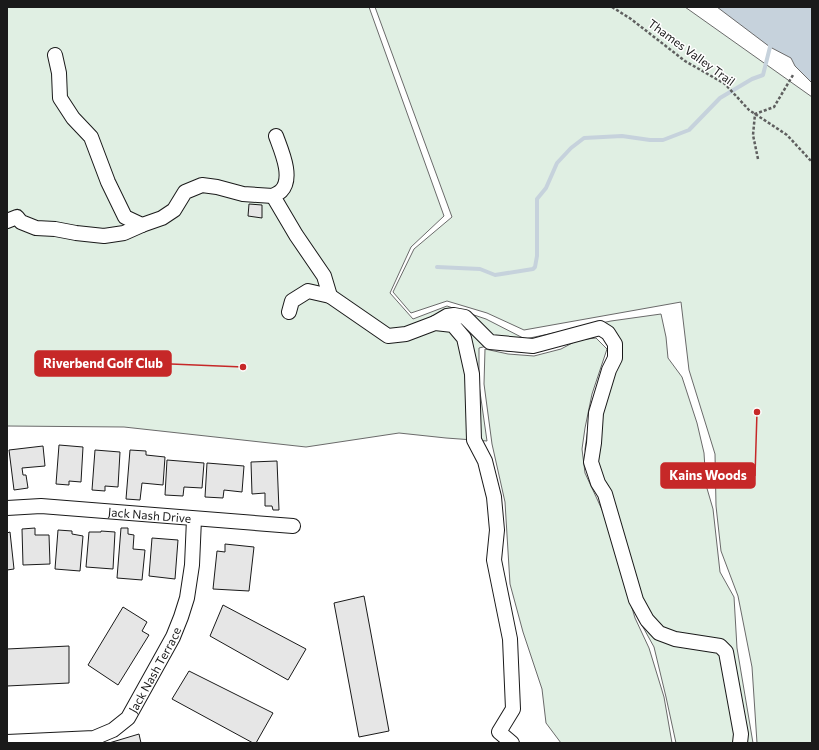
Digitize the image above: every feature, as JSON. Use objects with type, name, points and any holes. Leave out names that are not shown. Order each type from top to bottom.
[{"type":"street","points":[[55,55],[59,72],[60,98],[73,118],[91,137],[108,182],[126,217],[142,225]]},
{"type":"street","points":[[7,221],[17,217],[21,222],[36,228],[55,229],[104,236],[124,233],[162,218],[174,210],[185,192],[202,185],[217,187],[243,194],[273,196],[282,190],[287,181],[285,159],[276,136]]},
{"type":"street","points":[[273,196],[296,235],[324,276],[330,296]]},
{"type":"street","points":[[289,312],[292,301],[308,290],[330,296],[388,336],[406,334],[435,323],[446,316],[454,315],[465,317],[490,342],[533,346],[600,328],[608,333],[615,344],[615,358],[609,370],[596,413],[591,462],[598,483],[605,494],[636,600],[647,620],[659,633],[674,640],[720,646],[726,652],[741,734],[740,743]]},
{"type":"street","points":[[435,323],[453,325],[464,338],[472,374],[474,440],[485,461],[494,497],[497,530],[494,560],[510,639],[513,709],[499,732],[512,743]]},
{"type":"street","name":"Jack Nash Drive","points":[[7,508],[41,506],[293,526]]},
{"type":"street","name":"Jack Nash Terrace","points":[[7,742],[94,738],[112,730],[128,718],[173,637],[181,617],[187,598],[192,565],[194,519]]},
{"type":"path","name":"Thames Valley Trail","points":[[612,7],[685,61],[725,84],[749,110],[787,135],[812,162]]},
{"type":"path","points":[[758,159],[753,135],[755,114],[774,107],[793,76]]},
{"type":"green space","points":[[7,7],[369,7],[444,216],[411,247],[390,293],[413,319],[447,306],[486,319],[525,339],[611,321],[661,314],[666,337],[668,358],[682,377],[697,423],[704,453],[706,485],[713,509],[720,572],[734,597],[737,648],[753,743],[676,743],[654,647],[638,618],[607,514],[588,473],[585,449],[591,408],[609,355],[610,343],[597,334],[534,353],[507,351],[487,346],[479,348],[479,385],[487,441],[399,433],[306,447],[124,427],[7,426]]},
{"type":"green space","points":[[375,7],[685,7],[812,97],[812,743],[757,743],[752,667],[738,596],[721,551],[716,506],[715,454],[689,370],[681,302],[524,330],[487,313],[447,301],[411,313],[393,292],[414,249],[452,217]]},
{"type":"green space","points":[[596,338],[607,349],[592,394],[585,428],[582,449],[585,473],[604,514],[635,618],[649,648],[664,697],[672,743],[561,743],[546,723],[542,689],[523,632],[510,584],[505,502],[492,444],[484,384],[485,349],[508,354],[534,356],[561,349],[578,340]]},
{"type":"shaded area","points":[[717,7],[812,7],[812,83],[795,66],[791,58],[770,47]]},
{"type":"building","points":[[249,204],[262,205],[262,218],[248,216]]},
{"type":"building","points":[[59,445],[83,447],[81,482],[69,481],[69,485],[56,484]]},
{"type":"building","points":[[43,446],[45,466],[22,468],[23,475],[26,475],[28,488],[14,490],[9,450]]},
{"type":"building","points":[[95,450],[120,452],[118,487],[105,486],[105,491],[92,490]]},
{"type":"building","points":[[130,450],[146,451],[146,455],[165,457],[163,485],[142,483],[140,500],[126,499]]},
{"type":"building","points":[[167,460],[204,463],[202,488],[184,487],[183,496],[165,495]]},
{"type":"building","points":[[277,461],[279,510],[273,510],[272,506],[265,506],[265,493],[252,494],[251,462]]},
{"type":"building","points":[[207,463],[244,466],[242,492],[224,490],[223,498],[205,497]]},
{"type":"building","points":[[35,528],[35,535],[49,535],[50,564],[23,565],[22,529]]},
{"type":"building","points":[[121,528],[128,528],[128,534],[134,535],[133,549],[145,550],[142,580],[117,578]]},
{"type":"building","points":[[58,530],[72,531],[72,534],[83,536],[80,571],[55,569]]},
{"type":"building","points":[[10,532],[14,569],[7,570],[7,533]]},
{"type":"building","points":[[89,532],[115,532],[113,569],[86,567]]},
{"type":"building","points":[[152,538],[178,540],[175,579],[149,576]]},
{"type":"building","points":[[225,544],[254,547],[249,591],[213,589],[217,551],[225,552]]},
{"type":"building","points":[[364,596],[389,731],[359,737],[334,603]]},
{"type":"building","points":[[223,605],[306,649],[288,680],[210,636]]},
{"type":"building","points":[[123,607],[147,622],[142,631],[149,635],[118,685],[88,665]]},
{"type":"building","points":[[69,646],[69,683],[7,686],[7,649]]},
{"type":"building","points":[[189,671],[273,713],[256,743],[253,743],[172,699]]},
{"type":"building","points":[[139,734],[141,743],[109,743]]},
{"type":"waterway","points":[[437,267],[480,269],[495,275],[533,269],[535,267],[537,256],[537,199],[546,188],[557,163],[571,148],[584,138],[622,136],[650,140],[663,140],[689,130],[720,98],[752,79],[763,75],[770,43]]},
{"type":"place","name":"Riverbend Golf Club","points":[[243,367]]},
{"type":"place","name":"Kains Woods","points":[[757,412]]}]
